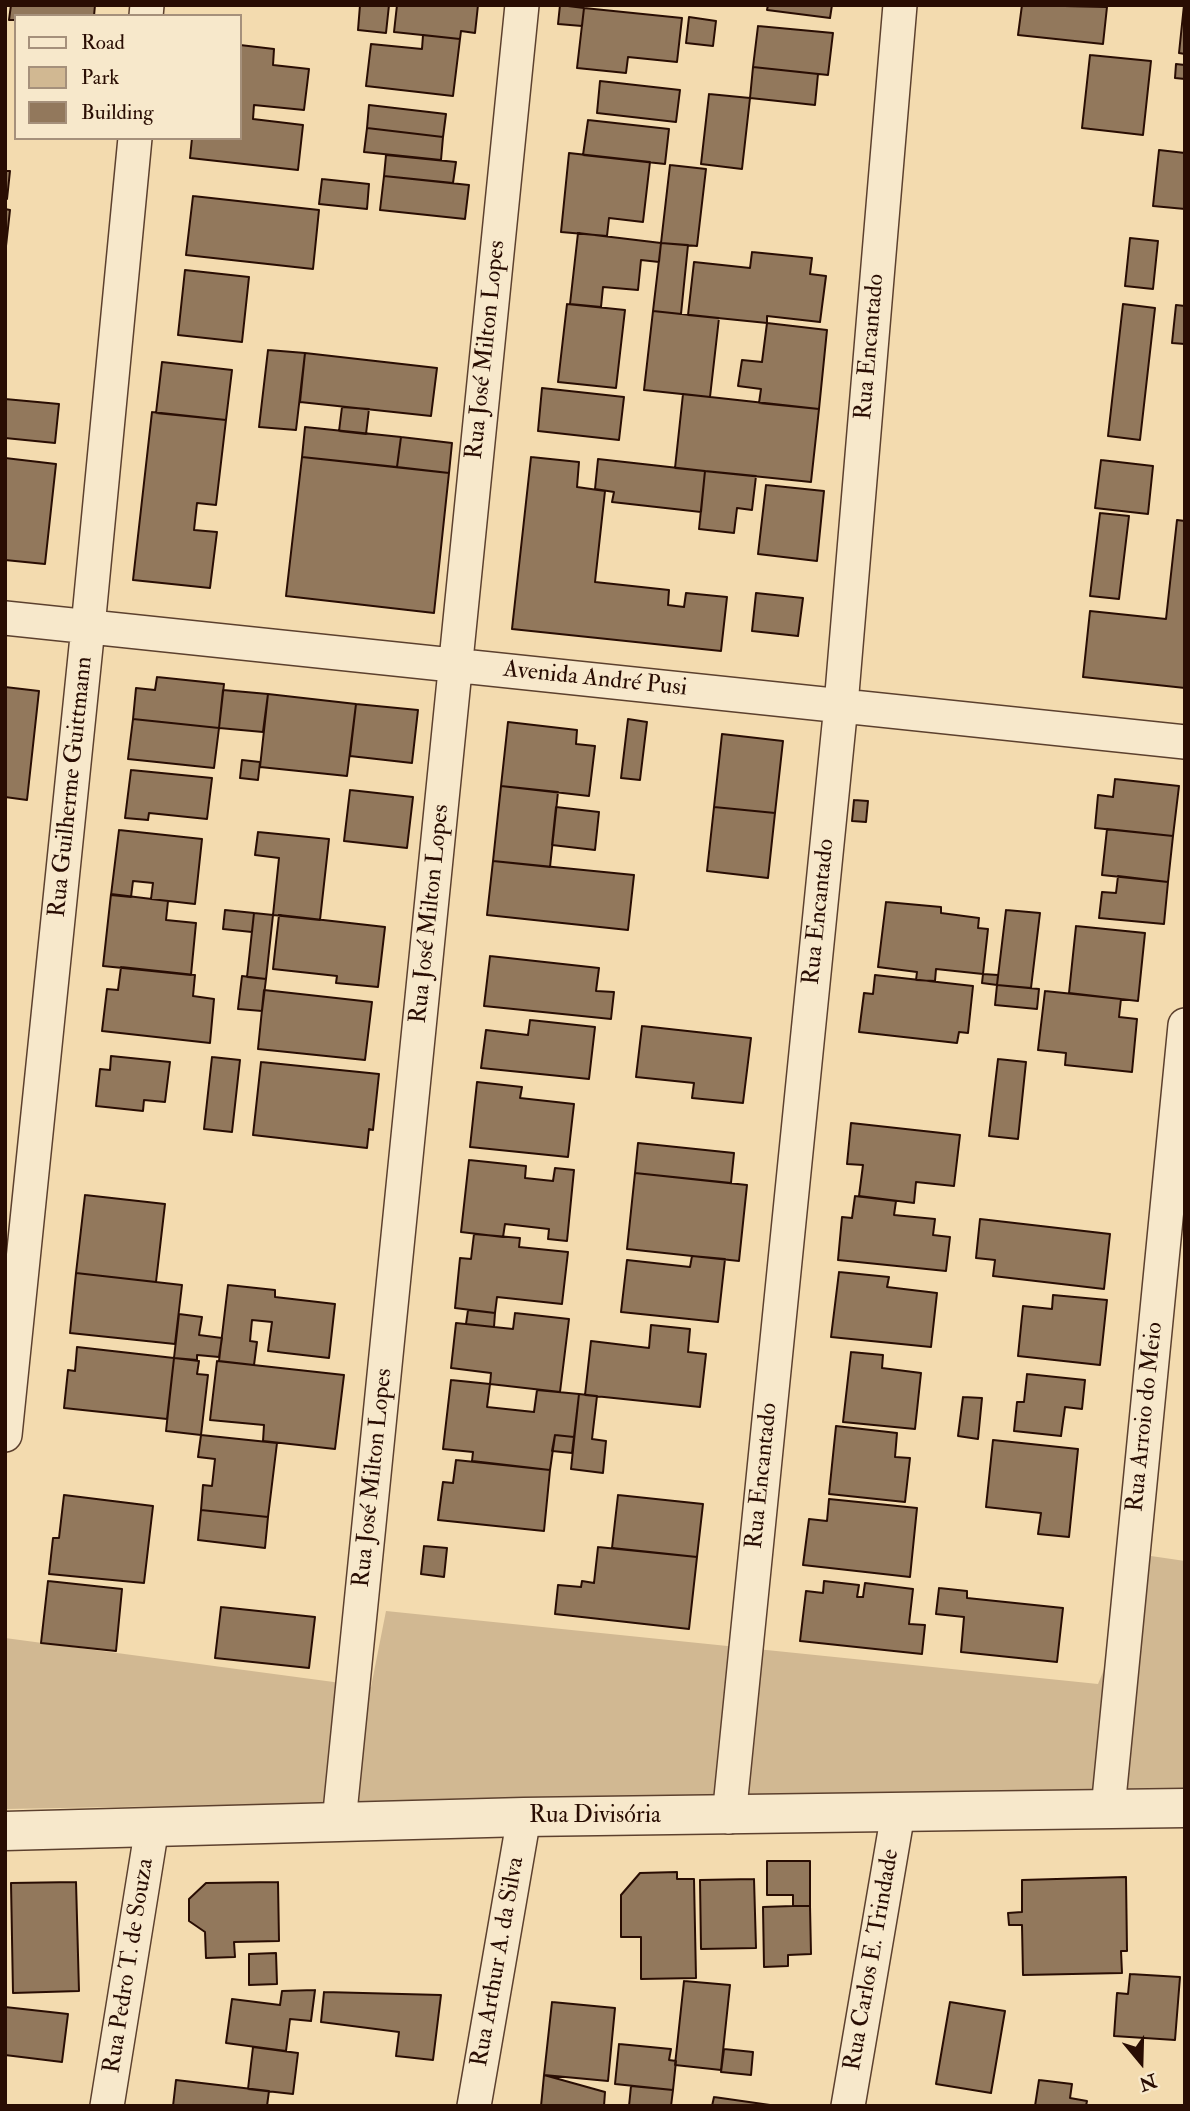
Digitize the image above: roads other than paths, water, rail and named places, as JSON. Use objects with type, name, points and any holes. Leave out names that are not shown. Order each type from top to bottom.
[{"type":"street","name":"Rua José Milton Lopes","points":[[339,1822],[522,5]]},
{"type":"street","name":"Rua Encantado","points":[[729,1817],[841,705],[900,5]]},
{"type":"street","name":"Rua Guilherme Guittmann","points":[[5,1435],[135,140]]},
{"type":"street","name":"Avenida André Pusi","points":[[5,618],[1185,742]]},
{"type":"street","name":"Rua Arroio do Meio","points":[[1108,1809],[1185,1025]]},
{"type":"street","name":"Rua Divisória","points":[[5,1831],[524,1817],[729,1817],[1185,1808]]},
{"type":"street","name":"Rua Carlos E. Trindade","points":[[848,2106],[898,1813]]},
{"type":"street","name":"Rua Arthur A. da Silva","points":[[474,2106],[524,1817]]},
{"type":"street","name":"Rua Pedro T. de Souza","points":[[107,2106],[152,1827]]}]
